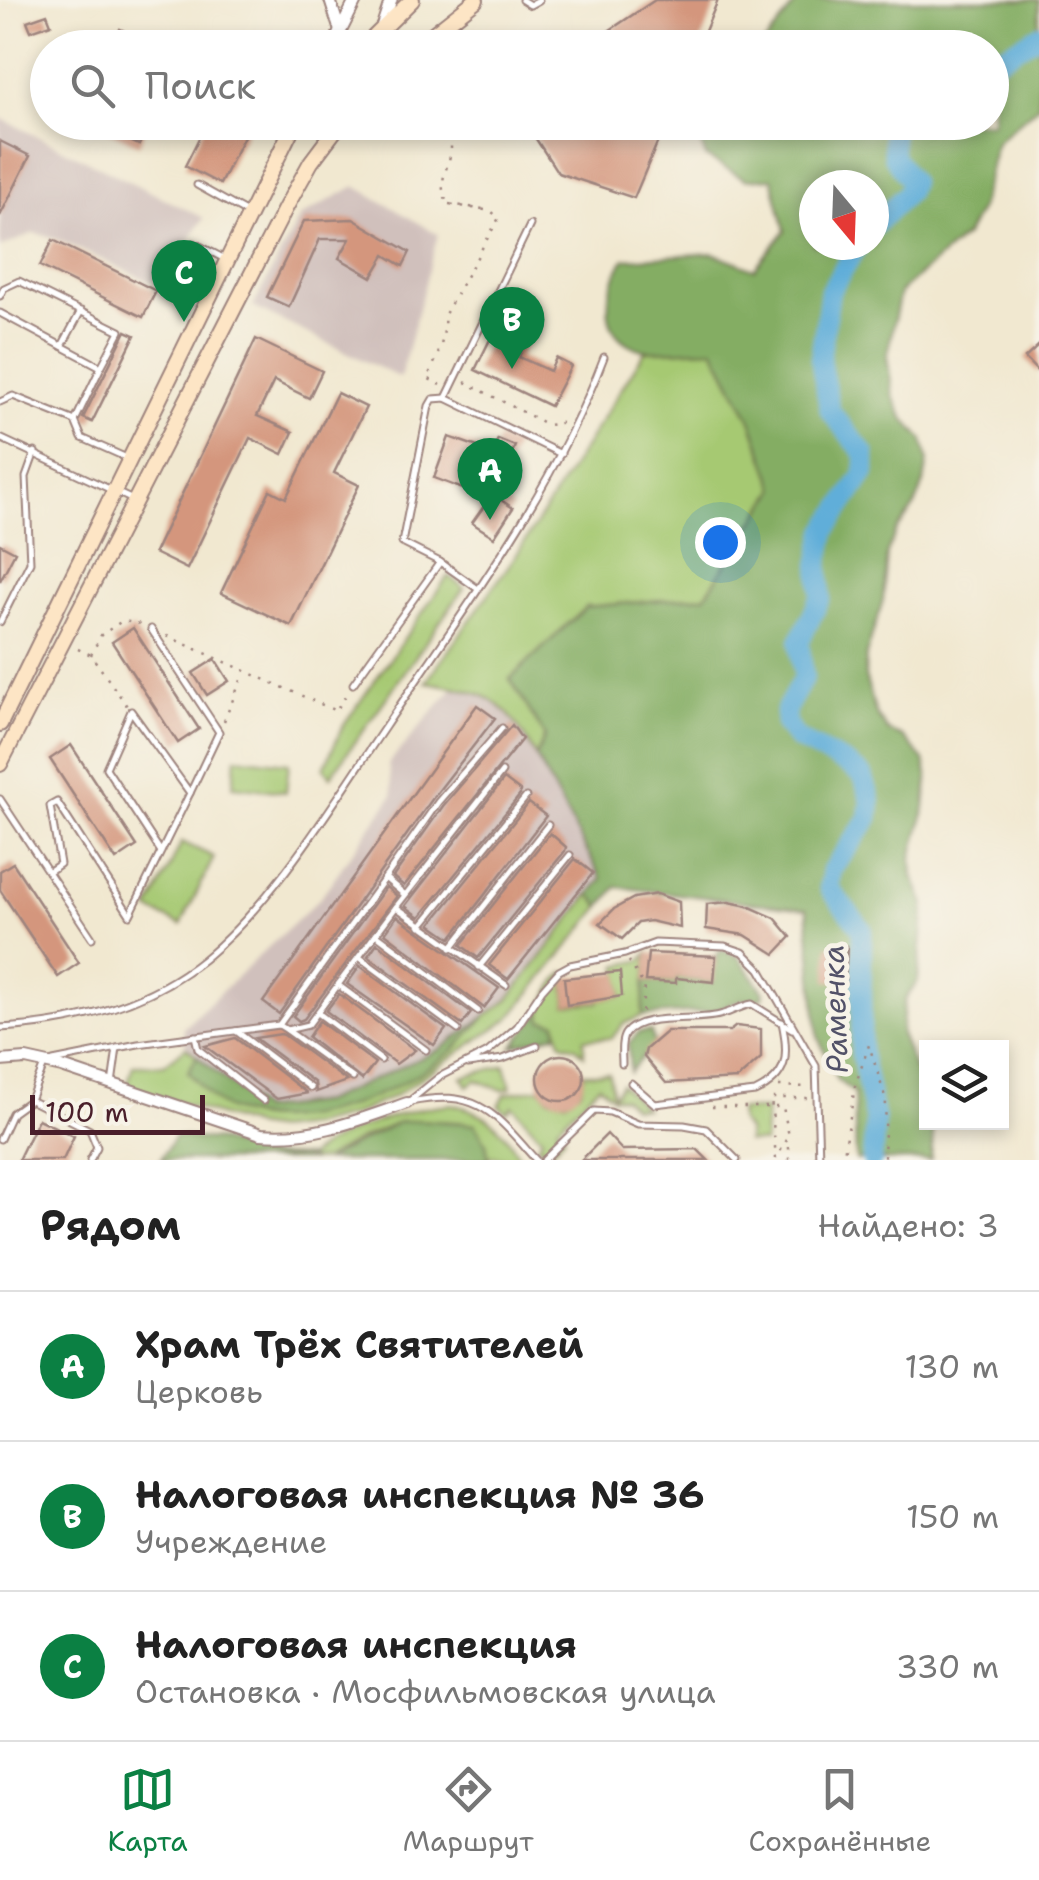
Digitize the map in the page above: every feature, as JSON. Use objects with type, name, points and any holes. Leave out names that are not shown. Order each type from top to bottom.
[{"type":"main road","points":[[382,30],[412,0]]},
{"type":"main road","points":[[438,30],[476,0]]},
{"type":"main road","points":[[0,724],[286,140]]},
{"type":"main road","points":[[0,764],[286,208],[327,140]]},
{"type":"street","points":[[330,0],[340,30]]},
{"type":"street","points":[[341,30],[356,0]]},
{"type":"street","points":[[382,30],[391,0]]},
{"type":"street","points":[[159,400],[158,409],[164,416],[174,417],[180,411]]},
{"type":"street","points":[[0,1061],[26,1058],[44,1063],[261,1134],[287,1136],[341,1125],[407,1103]]},
{"type":"lane","points":[[522,0],[530,5],[539,0]]},
{"type":"lane","points":[[198,185],[250,214]]},
{"type":"lane","points":[[446,398],[530,225]]},
{"type":"lane","points":[[194,243],[227,261]]},
{"type":"lane","points":[[0,296],[4,288],[19,282],[120,330],[76,421],[82,438],[130,460]]},
{"type":"lane","points":[[62,346],[81,311]]},
{"type":"lane","points":[[0,313],[102,367]]},
{"type":"lane","points":[[0,1028],[82,1018],[136,1000],[202,961],[234,932],[277,881],[343,790],[478,589],[548,480],[604,357]]},
{"type":"lane","points":[[0,402],[13,396],[76,421]]},
{"type":"lane","points":[[478,589],[440,562],[402,543],[433,399],[446,398],[561,454]]},
{"type":"lane","points":[[0,438],[134,501]]},
{"type":"lane","points":[[0,622],[30,562],[26,477],[35,452]]},
{"type":"lane","points":[[353,684],[440,562]]},
{"type":"lane","points":[[48,872],[60,864],[50,806],[57,802],[130,916],[219,732],[151,629]]},
{"type":"lane","points":[[161,852],[106,768],[131,712],[190,793]]},
{"type":"lane","points":[[278,1025],[438,802],[502,728]]},
{"type":"lane","points":[[287,1030],[308,1026],[405,894],[502,772]]},
{"type":"lane","points":[[421,926],[526,797]]},
{"type":"lane","points":[[0,799],[92,938]]},
{"type":"lane","points":[[451,948],[548,825]]},
{"type":"lane","points":[[479,967],[570,855]]},
{"type":"lane","points":[[385,878],[405,894]]},
{"type":"lane","points":[[396,907],[506,985]]},
{"type":"lane","points":[[376,934],[478,1011]]},
{"type":"lane","points":[[407,1103],[438,1078],[488,1052],[517,1027],[559,970],[625,954],[655,942],[725,946],[744,952],[760,968],[816,1066],[818,1160]]},
{"type":"lane","points":[[359,957],[458,1030]]},
{"type":"lane","points":[[338,985],[426,1050]]},
{"type":"lane","points":[[622,1064],[622,1038],[628,1029],[660,1019],[723,1014],[752,1004],[795,1031]]},
{"type":"lane","points":[[318,1013],[382,1060]]},
{"type":"lane","points":[[632,1082],[655,1104],[755,1092],[767,1086],[785,1063],[788,1047],[782,1022]]},
{"type":"lane","points":[[0,1139],[12,1114],[30,1100],[44,1063],[118,1048],[278,1025],[353,1078]]},
{"type":"lane","points":[[236,1031],[312,1088]]},
{"type":"lane","points":[[196,1036],[198,1050],[264,1101]]},
{"type":"lane","points":[[465,1065],[503,1059],[538,1046]]},
{"type":"lane","points":[[112,1084],[118,1048]]},
{"type":"lane","points":[[407,1103],[451,1097],[480,1104],[536,1160]]},
{"type":"lane","points":[[30,1100],[90,1130],[97,1148],[90,1160]]},
{"type":"lane","points":[[544,1160],[594,1111],[610,1112],[638,1124],[684,1125],[706,1130],[736,1160]]},
{"type":"path","points":[[449,140],[451,151],[442,174],[444,199],[448,204],[491,211],[499,218],[444,316],[445,328],[427,378],[450,389]]},
{"type":"path","points":[[456,378],[548,425],[577,420]]},
{"type":"path","points":[[91,656],[101,635],[122,621],[137,622],[336,711],[353,684]]},
{"type":"path","points":[[78,649],[91,656],[131,712]]},
{"type":"path","points":[[219,732],[246,670]]},
{"type":"path","points":[[625,954],[644,986],[645,1024]]},
{"type":"path","points":[[844,1160],[855,1086],[869,1045],[886,1100],[884,1160]]},
{"type":"path","points":[[776,1160],[770,1098],[807,1098],[808,1075]]},
{"type":"path","points":[[767,1086],[808,1086]]},
{"type":"path","points":[[707,1098],[708,1106],[783,1107],[790,1136],[789,1160]]},
{"type":"path","points":[[776,1160],[790,1136]]},
{"type":"shaded area","points":[[0,118],[30,133],[30,140],[45,140],[204,218],[158,285],[54,238],[34,233],[0,248]]},
{"type":"shaded area","points":[[355,186],[438,234],[400,378],[253,307],[300,217]]},
{"type":"shaded area","points":[[454,687],[495,698],[524,735],[602,880],[508,1000],[439,1050],[323,1102],[261,1110],[186,1047],[183,1028],[320,898],[393,795],[388,764]]},
{"type":"green space","points":[[798,0],[1039,0],[1039,105],[1009,131],[1009,30],[775,30]]},
{"type":"green space","points":[[703,140],[998,140],[980,208],[966,235],[900,292],[887,356],[893,395],[903,417],[923,440],[928,460],[915,506],[896,531],[887,553],[883,600],[866,655],[865,676],[876,714],[888,731],[903,737],[924,760],[928,779],[925,809],[912,858],[913,876],[925,904],[918,981],[905,1000],[901,1034],[919,1080],[919,1130],[933,1130],[931,1160],[856,1160],[854,1093],[837,1080],[818,1037],[807,909],[617,887],[601,906],[590,894],[602,879],[536,757],[545,736],[510,679],[586,607],[705,596],[776,489],[751,420],[714,349],[643,350],[617,335],[608,312],[612,285],[625,259],[713,253],[754,269],[785,231],[772,178],[747,180],[706,157],[701,144]]},
{"type":"green space","points":[[714,349],[751,420],[776,489],[705,596],[586,607],[510,679],[545,736],[536,757],[514,722],[493,701],[466,690],[426,682],[519,551],[645,351]]},
{"type":"green space","points":[[448,576],[464,588],[331,776],[324,768],[343,726]]},
{"type":"green space","points":[[236,757],[289,763],[286,792],[233,786]]},
{"type":"green space","points":[[182,842],[214,857],[181,925],[149,910]]},
{"type":"green space","points":[[590,894],[601,906],[510,1018],[396,1095],[353,1115],[276,1130],[127,1086],[133,1065],[164,1065],[186,1047],[261,1110],[323,1102],[439,1050],[508,1000]]},
{"type":"green space","points":[[721,950],[739,957],[764,992],[763,998],[740,1000],[714,1011],[642,1016],[645,981],[675,983],[676,978],[713,982],[716,956]]},
{"type":"green space","points":[[648,953],[642,1016],[623,1024],[612,1038],[584,1039],[584,1055],[576,1047],[561,1043],[556,1023],[541,1020],[548,994],[565,972],[567,1005],[599,1002],[622,996],[618,966],[642,960]]},
{"type":"green space","points":[[541,1011],[542,1020],[556,1022],[557,1034],[513,1046]]},
{"type":"green space","points":[[485,1017],[452,1051],[404,1082],[375,1096],[315,1115],[255,1117],[228,1109],[188,1072],[197,1056],[261,1110],[323,1102],[439,1050]]},
{"type":"green space","points":[[651,1031],[654,1043],[630,1072],[628,1044],[639,1032]]},
{"type":"green space","points":[[505,1065],[511,1088],[502,1090],[476,1080],[468,1086],[462,1077]]},
{"type":"green space","points":[[584,1073],[609,1073],[613,1096],[621,1084],[644,1108],[613,1097],[599,1085],[557,1127],[565,1136],[552,1151],[537,1146],[542,1138],[513,1106],[507,1112],[499,1106],[505,1094],[540,1088],[549,1098],[566,1101],[581,1090]]},
{"type":"green space","points":[[452,1104],[477,1112],[494,1123],[522,1160],[486,1156],[486,1143],[475,1124],[431,1121],[379,1131],[324,1160],[309,1157],[338,1138],[377,1122]]},
{"type":"green space","points":[[739,1110],[766,1110],[764,1143],[747,1142]]},
{"type":"green space","points":[[399,1122],[475,1124],[486,1143],[489,1160],[324,1160]]},
{"type":"green space","points":[[175,1136],[215,1140],[270,1156],[311,1160],[160,1160]]},
{"type":"building","points":[[655,0],[718,0],[706,30],[610,30]]},
{"type":"building","points":[[47,14],[51,24],[31,30],[27,21]]},
{"type":"building","points":[[198,140],[242,140],[220,184],[185,166]]},
{"type":"building","points":[[537,140],[658,140],[634,198],[558,173]]},
{"type":"building","points":[[0,141],[30,156],[0,216]]},
{"type":"building","points":[[353,219],[410,252],[403,266],[385,255],[372,277],[339,258],[350,239],[320,239],[289,307],[267,297],[304,221]]},
{"type":"building","points":[[53,240],[156,291],[143,317],[40,266]]},
{"type":"building","points":[[507,305],[536,319],[519,357],[550,371],[556,358],[571,366],[550,406],[475,370]]},
{"type":"building","points":[[126,331],[135,335],[92,422],[83,418]]},
{"type":"building","points":[[256,339],[322,371],[309,398],[274,381],[257,416],[293,432],[283,454],[250,438],[187,569],[154,553]]},
{"type":"building","points":[[1039,345],[1039,373],[1025,358]]},
{"type":"building","points":[[337,393],[366,407],[334,473],[359,485],[291,626],[221,593],[270,490],[286,498]]},
{"type":"building","points":[[449,437],[492,452],[498,439],[515,446],[505,470],[480,459],[468,491],[434,478]]},
{"type":"building","points":[[495,496],[513,508],[494,537],[472,523]]},
{"type":"building","points":[[0,544],[15,552],[0,581]]},
{"type":"building","points":[[133,628],[199,729],[178,743],[112,642]]},
{"type":"building","points":[[215,659],[229,681],[207,695],[193,673]]},
{"type":"building","points":[[477,705],[495,718],[279,1014],[263,1002]]},
{"type":"building","points":[[512,725],[522,739],[404,886],[393,877],[443,806]]},
{"type":"building","points":[[71,745],[137,846],[116,860],[50,759]]},
{"type":"building","points":[[504,779],[520,795],[420,917],[405,906]]},
{"type":"building","points":[[529,803],[546,816],[451,938],[431,924]]},
{"type":"building","points":[[550,833],[566,847],[565,851],[478,958],[461,945]]},
{"type":"building","points":[[575,859],[593,873],[508,979],[489,965]]},
{"type":"building","points":[[13,863],[79,963],[58,977],[0,890],[0,871]]},
{"type":"building","points":[[386,887],[397,896],[299,1021],[293,1016]]},
{"type":"building","points":[[657,894],[679,902],[680,928],[650,921],[638,923],[622,939],[600,923],[634,898]]},
{"type":"building","points":[[729,902],[775,918],[791,937],[775,954],[745,935],[706,929],[707,904]]},
{"type":"building","points":[[397,916],[499,988],[484,1008],[385,933]]},
{"type":"building","points":[[377,943],[471,1013],[462,1025],[368,956]]},
{"type":"building","points":[[828,945],[847,946],[845,982],[827,981]]},
{"type":"building","points":[[648,953],[716,956],[714,982],[676,978],[676,983],[645,981]]},
{"type":"building","points":[[360,966],[446,1029],[434,1045],[347,984]]},
{"type":"building","points":[[620,972],[622,996],[567,1005],[564,978]]},
{"type":"building","points":[[339,994],[415,1050],[396,1064],[326,1011]]},
{"type":"building","points":[[319,1021],[375,1063],[362,1080],[308,1037]]},
{"type":"building","points":[[736,1026],[761,1029],[761,1058],[737,1079],[666,1083],[644,1057],[646,1049],[667,1031],[730,1031]]},
{"type":"building","points":[[281,1034],[347,1081],[316,1092],[315,1083],[255,1038]]},
{"type":"building","points":[[235,1038],[308,1093],[277,1099],[205,1046]]},
{"type":"building","points":[[561,1055],[577,1062],[584,1078],[577,1094],[561,1101],[545,1094],[538,1078],[545,1062]]},
{"type":"building","points":[[38,1119],[74,1136],[63,1160],[18,1160]]},
{"type":"building","points":[[607,1134],[622,1150],[697,1149],[708,1160],[581,1160]]},
{"type":"waterway","name":"Раменка","points":[[1009,52],[1039,35]]},
{"type":"waterway","name":"Раменка","points":[[889,211],[907,193],[911,182],[893,156],[893,140]]},
{"type":"waterway","name":"Раменка","points":[[849,260],[830,291],[820,359],[830,411],[865,454],[865,473],[826,531],[819,565],[821,597],[799,642],[804,677],[785,711],[786,725],[797,739],[863,776],[871,801],[869,818],[832,870],[829,888],[862,929],[861,1053],[875,1121],[872,1160]]},
{"type":"place","name":"Налоговая инспекция","points":[[184,322]]},
{"type":"place","name":"Налоговая инспекция № 36","points":[[512,369]]},
{"type":"place","name":"Храм Трёх Святителей","points":[[490,520]]}]
